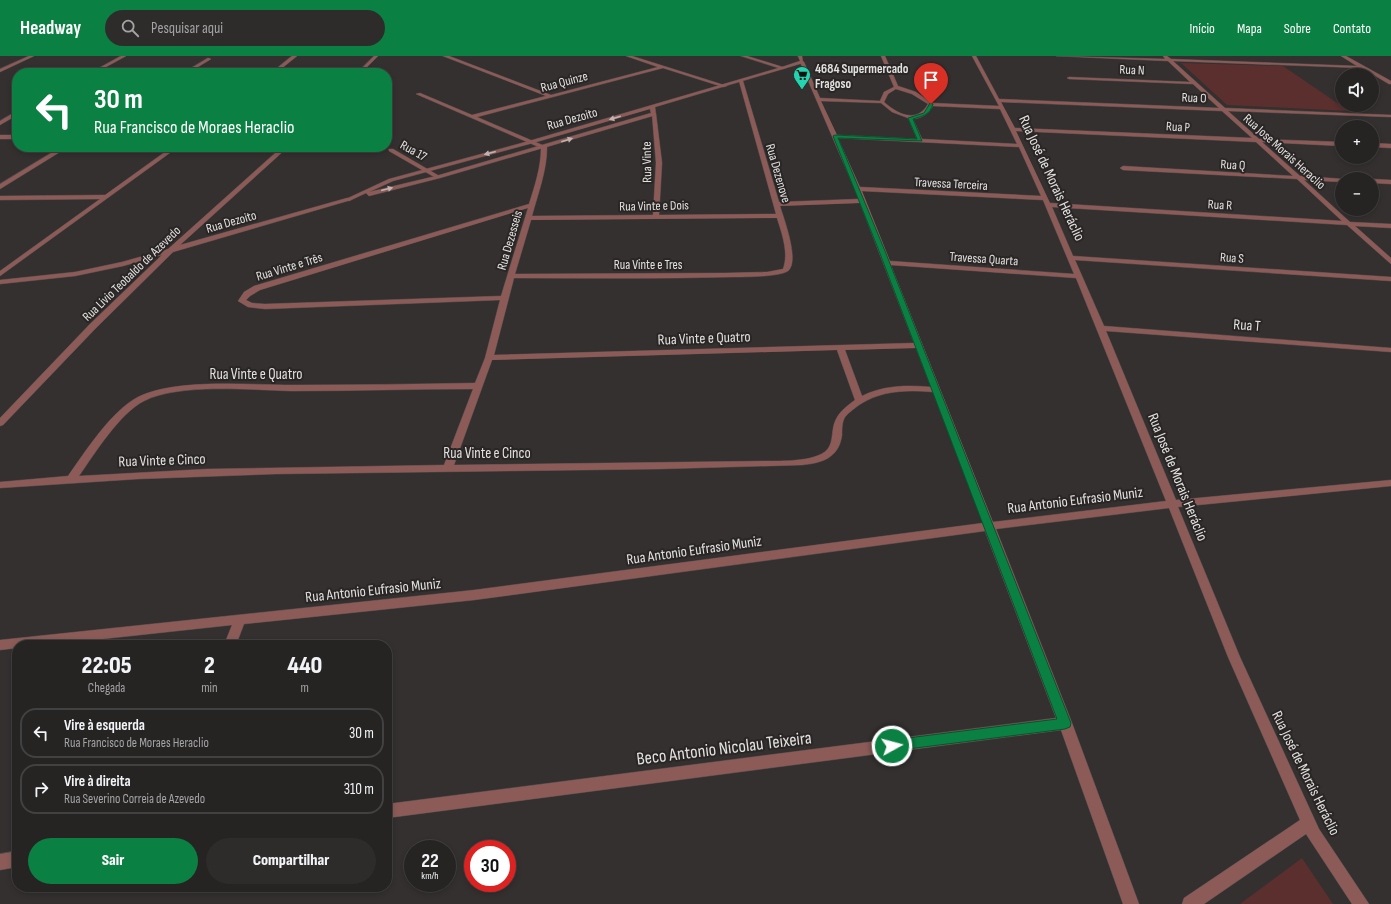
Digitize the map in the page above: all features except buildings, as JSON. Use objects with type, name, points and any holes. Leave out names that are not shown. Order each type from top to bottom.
[{"type":"street","points":[[0,71],[32,56]]},
{"type":"street","points":[[101,68],[124,56]]},
{"type":"street","points":[[279,68],[295,56]]},
{"type":"street","points":[[364,68],[376,56]]},
{"type":"street","points":[[445,56],[551,96]]},
{"type":"street","points":[[628,56],[724,86]]},
{"type":"street","points":[[743,56],[784,68]]},
{"type":"street","points":[[883,56],[896,87],[914,93],[931,104],[1001,108]]},
{"type":"street","name":"Rua José de Morais Heráclio","points":[[974,56],[1013,129],[1048,205],[1101,328],[1234,657],[1314,834],[1361,904]]},
{"type":"street","points":[[1058,56],[1167,58],[1363,67]]},
{"type":"street","points":[[1343,56],[1391,83]]},
{"type":"street","points":[[193,68],[208,58]]},
{"type":"street","name":"Rua Jose Morais Heraclio","points":[[1167,58],[1391,262]]},
{"type":"street","points":[[801,59],[858,189],[887,263],[1065,723],[1131,904]]},
{"type":"street","name":"Rua Dezoito","points":[[350,199],[379,184],[531,142],[741,81],[784,68],[801,59]]},
{"type":"street","name":"Rua Quinze","points":[[471,117],[662,67]]},
{"type":"street","name":"Rua N","points":[[1069,78],[1194,83]]},
{"type":"street","name":"Rua Dezenove","points":[[741,81],[777,204],[789,252],[789,264],[786,270]]},
{"type":"street","points":[[882,102],[886,93],[896,87]]},
{"type":"street","points":[[418,94],[544,147]]},
{"type":"street","points":[[818,99],[882,102],[894,112],[910,118],[926,114],[931,104]]},
{"type":"street","name":"Rua O","points":[[997,100],[1391,116]]},
{"type":"street","name":"Rua Vinte","points":[[652,107],[659,163],[656,217]]},
{"type":"street","name":"Rua Dezoito","points":[[0,282],[88,272],[123,264],[350,199],[438,177],[654,114]]},
{"type":"street","points":[[0,122],[12,116]]},
{"type":"street","points":[[910,118],[920,140]]},
{"type":"street","name":"Rua P","points":[[1013,129],[1335,144]]},
{"type":"street","points":[[835,136],[1021,146]]},
{"type":"street","points":[[0,137],[12,137]]},
{"type":"street","points":[[1379,146],[1391,146]]},
{"type":"street","name":"Rua Dezesseis","points":[[448,468],[489,358],[504,298],[540,178],[544,158],[544,147]]},
{"type":"street","name":"Rua 17","points":[[392,151],[438,177]]},
{"type":"street","points":[[0,188],[58,152]]},
{"type":"street","points":[[0,274],[168,152]]},
{"type":"street","name":"Rua Livio Teobaldo de Azevedo","points":[[0,423],[92,327],[170,251],[279,152]]},
{"type":"street","name":"Rua Q","points":[[1123,168],[1335,180]]},
{"type":"street","points":[[1379,181],[1391,182]]},
{"type":"street","name":"Travessa Terceira","points":[[858,189],[1044,198]]},
{"type":"street","points":[[0,198],[107,197]]},
{"type":"street","points":[[777,204],[862,201]]},
{"type":"street","name":"Rua Vinte e Três","points":[[504,298],[273,306],[247,304],[242,301],[247,294],[258,288],[531,205]]},
{"type":"street","name":"Rua R","points":[[1048,205],[1391,226]]},
{"type":"street","name":"Rua Vinte e Dois","points":[[528,218],[780,216]]},
{"type":"street","name":"Rua S","points":[[1071,258],[1391,279]]},
{"type":"street","name":"Travessa Quarta","points":[[887,263],[1079,276]]},
{"type":"street","name":"Rua Vinte e Tres","points":[[511,276],[725,275],[767,274],[786,270]]},
{"type":"street","name":"Rua T","points":[[1101,328],[1391,350]]},
{"type":"street","name":"Rua Vinte e Quatro","points":[[489,358],[919,345]]},
{"type":"street","points":[[840,348],[859,400]]},
{"type":"street","name":"Rua Vinte e Quatro","points":[[71,479],[107,431],[130,407],[139,400],[159,392],[217,388],[479,386]]},
{"type":"street","name":"Rua Vinte e Cinco","points":[[0,485],[71,479],[303,470],[687,466],[804,462],[830,454],[836,441],[839,420],[845,411],[859,400],[885,389],[905,387],[935,390]]},
{"type":"street","name":"Rua Antonio Eufrasio Muniz","points":[[46,640],[474,595],[989,526],[1171,504],[1391,483]]},
{"type":"street","points":[[232,640],[240,619]]},
{"type":"street","name":"Rua Antonio Eufrasio Muniz","points":[[0,645],[12,644]]},
{"type":"street","name":"Beco Antonio Nicolau Teixeira","points":[[392,810],[1065,723]]},
{"type":"street","points":[[1190,904],[1309,823]]},
{"type":"street","points":[[0,862],[12,860]]},
{"type":"shaded area","points":[[1181,63],[1283,66],[1335,101],[1335,110],[1227,105]]},
{"type":"shaded area","points":[[1302,858],[1333,904],[1240,904]]},
{"type":"place","name":"4684 Supermercado Fragoso","points":[[802,90]]},
{"type":"route","points":[[892,746],[1065,723],[858,189],[835,136],[920,140],[910,118],[926,114],[931,104]]}]
